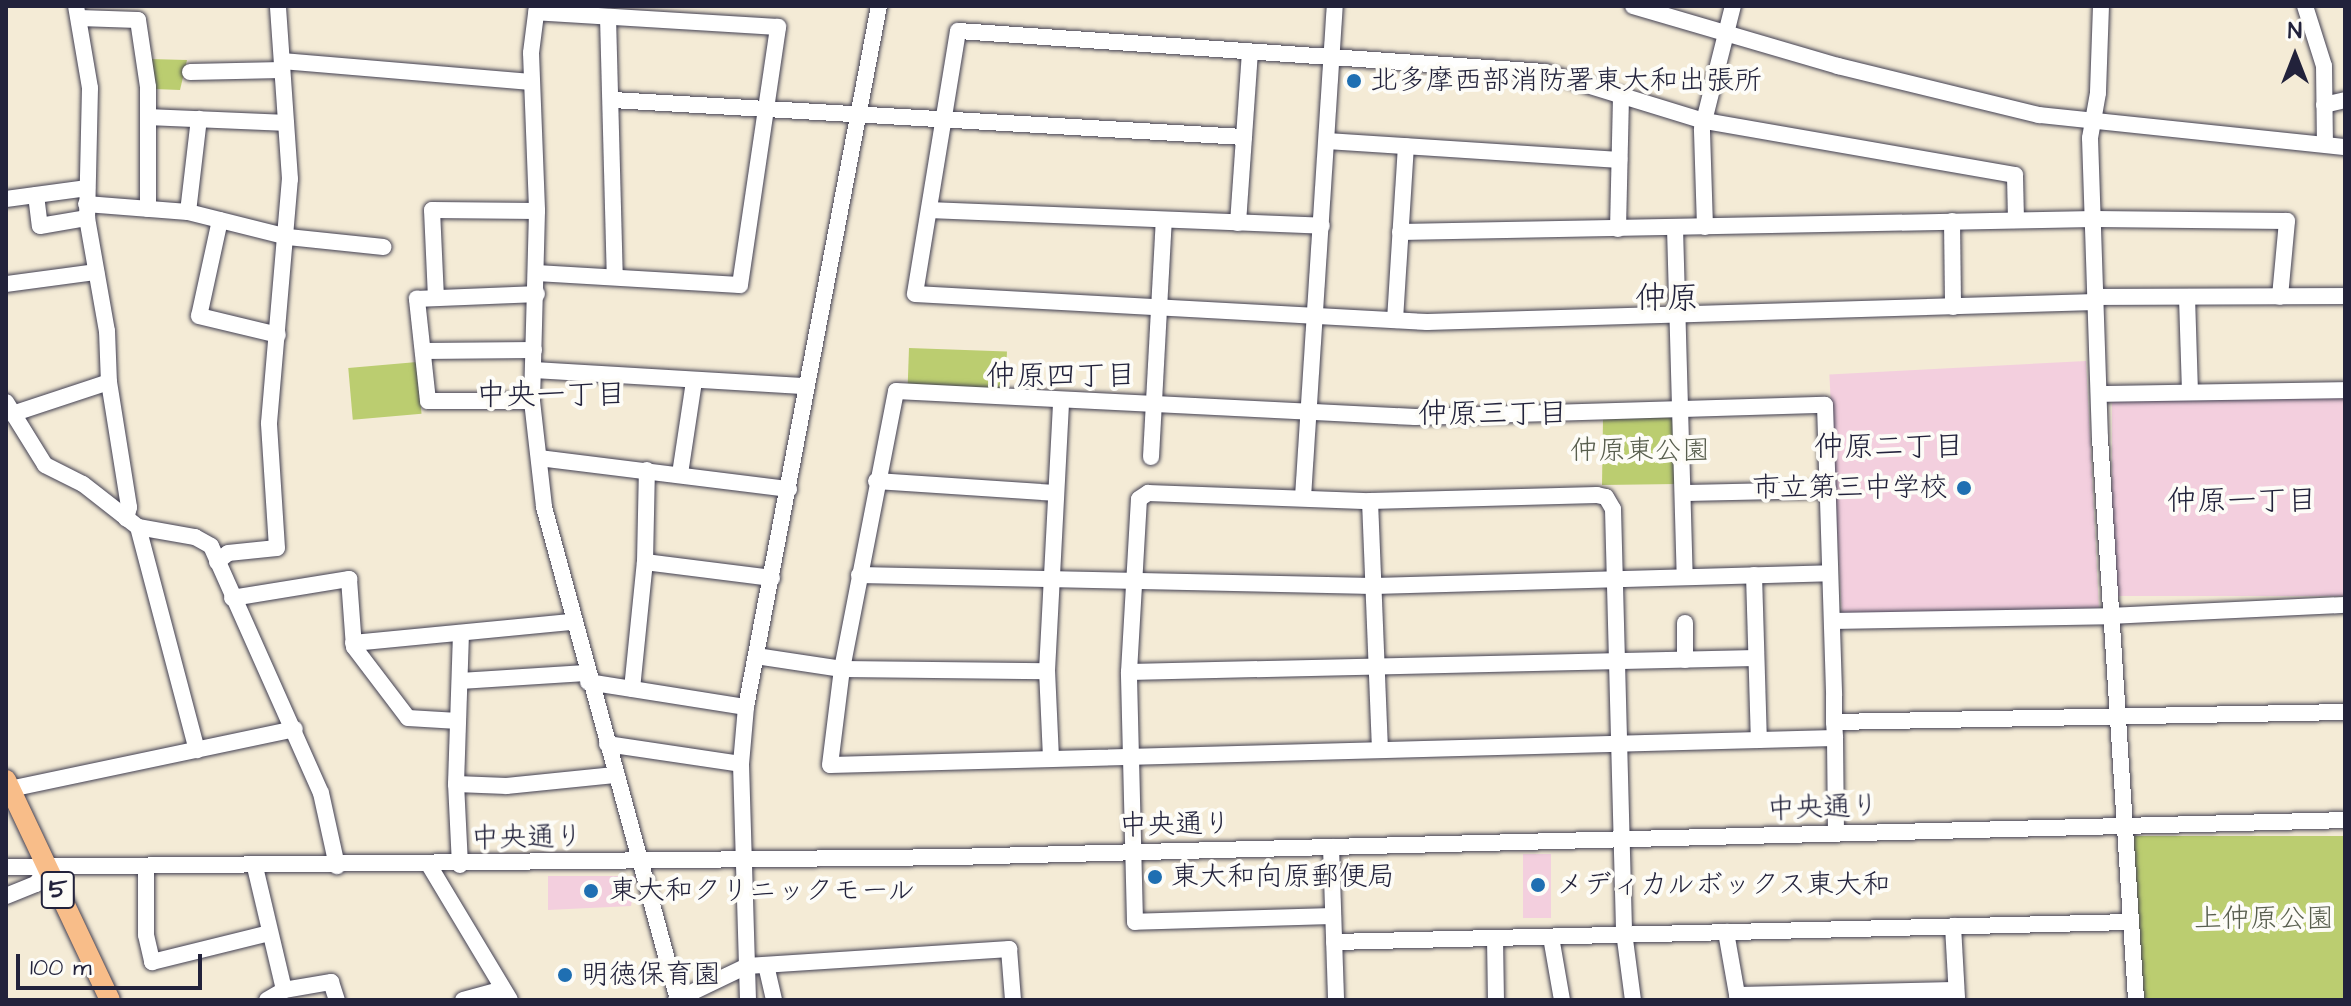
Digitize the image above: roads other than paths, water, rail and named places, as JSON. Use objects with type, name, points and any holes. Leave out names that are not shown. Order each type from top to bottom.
[{"type":"main road","name":"5","points":[[8,784],[110,1000]]},
{"type":"street","points":[[217,562],[228,553],[277,548],[269,423],[288,237],[286,123],[278,6]]},
{"type":"street","points":[[748,1000],[741,764],[746,707],[879,6]]},
{"type":"street","points":[[1303,497],[1335,6]]},
{"type":"street","points":[[1633,6],[1727,34],[2039,115],[2345,147]]},
{"type":"street","points":[[1705,227],[1704,121],[1733,6]]},
{"type":"street","points":[[2101,6],[2093,122],[2099,394],[2108,609],[2136,1000]]},
{"type":"street","points":[[2305,6],[2324,66],[2325,144]]},
{"type":"street","points":[[536,273],[740,285],[778,27],[608,17],[537,9],[531,82],[537,211],[532,401],[544,507],[587,677],[678,1000],[747,966],[1009,949],[1013,1000]]},
{"type":"street","points":[[148,209],[149,117],[138,20],[78,12],[90,88],[87,203],[109,382],[129,507],[197,750]]},
{"type":"street","points":[[608,17],[613,100],[615,277]]},
{"type":"street","points":[[2016,220],[2015,175],[1704,121],[1545,72],[958,31],[915,294],[1395,320],[1953,307],[2187,297],[2345,296]]},
{"type":"street","points":[[1238,223],[1250,52]]},
{"type":"street","points":[[190,72],[282,66],[531,82]]},
{"type":"street","points":[[1618,229],[1621,95]]},
{"type":"street","points":[[613,100],[1244,137]]},
{"type":"street","points":[[2324,105],[2345,100]]},
{"type":"street","points":[[149,117],[286,123]]},
{"type":"street","points":[[188,212],[199,119]]},
{"type":"street","points":[[1327,141],[1619,160]]},
{"type":"street","points":[[1395,320],[1406,146]]},
{"type":"street","points":[[36,195],[40,226],[87,203]]},
{"type":"street","points":[[6,199],[36,195],[188,212],[288,237],[383,247]]},
{"type":"street","points":[[436,298],[432,210],[537,211]]},
{"type":"street","points":[[930,210],[1322,226]]},
{"type":"street","points":[[1400,232],[2094,219],[2287,221],[2280,297]]},
{"type":"street","points":[[220,220],[199,316],[278,335]]},
{"type":"street","points":[[1151,457],[1164,220]]},
{"type":"street","points":[[1952,221],[1953,307]]},
{"type":"street","points":[[1675,228],[1685,577]]},
{"type":"street","points":[[6,284],[96,272]]},
{"type":"street","points":[[532,401],[428,401],[417,299],[537,294]]},
{"type":"street","points":[[2187,297],[2190,391]]},
{"type":"street","points":[[423,351],[534,350]]},
{"type":"street","points":[[534,370],[807,386]]},
{"type":"street","points":[[680,474],[694,381]]},
{"type":"street","points":[[109,382],[9,408],[45,465],[83,484],[132,523],[204,541],[217,562],[295,729],[321,793],[337,866]]},
{"type":"street","points":[[2099,394],[2345,390]]},
{"type":"street","points":[[1836,833],[1834,730],[1832,621],[1825,405],[1681,412],[1309,414],[896,391],[876,481],[842,669],[830,765],[1759,740],[1834,730],[2345,712]]},
{"type":"street","points":[[1051,758],[1047,671],[1049,576],[1061,400]]},
{"type":"street","points":[[539,458],[789,489]]},
{"type":"street","points":[[632,689],[645,562],[647,470]]},
{"type":"street","points":[[876,481],[1055,493]]},
{"type":"street","points":[[1683,493],[1828,490]]},
{"type":"street","points":[[1333,916],[1135,922],[1129,672],[1137,503],[1142,495],[1370,501],[1606,497],[1613,509],[1624,932],[1633,1000]]},
{"type":"street","points":[[1370,501],[1380,750]]},
{"type":"street","points":[[645,562],[772,578]]},
{"type":"street","points":[[859,575],[1049,576],[1374,586],[1830,573]]},
{"type":"street","points":[[1754,575],[1759,740]]},
{"type":"street","points":[[232,598],[349,579],[353,643],[408,718],[458,721]]},
{"type":"street","points":[[1832,621],[2108,609],[2345,605]]},
{"type":"street","points":[[353,643],[573,622]]},
{"type":"street","points":[[1685,623],[1685,660]]},
{"type":"street","points":[[460,865],[456,784],[461,633]]},
{"type":"street","points":[[756,656],[842,669],[1047,671]]},
{"type":"street","points":[[1129,672],[1378,669],[1756,658]]},
{"type":"street","points":[[460,681],[587,677],[632,689],[746,707]]},
{"type":"street","points":[[8,784],[295,729]]},
{"type":"street","points":[[607,744],[741,764]]},
{"type":"street","points":[[456,784],[507,786],[616,775]]},
{"type":"street","name":"中央通り","points":[[6,867],[460,865],[1134,853],[2345,820]]},
{"type":"street","points":[[1331,847],[1336,1000]]},
{"type":"street","points":[[429,865],[506,995],[463,1000]]},
{"type":"street","points":[[255,867],[284,990]]},
{"type":"street","points":[[6,896],[36,884],[47,868]]},
{"type":"street","points":[[146,868],[146,935],[152,962],[269,933]]},
{"type":"street","points":[[1334,942],[1551,937],[1624,932],[2130,922]]},
{"type":"street","points":[[1726,932],[1738,998],[1956,995],[1953,926]]},
{"type":"street","points":[[1551,937],[1562,1000]]},
{"type":"street","points":[[1495,938],[1496,1000]]},
{"type":"street","points":[[766,965],[774,1000]]},
{"type":"street","points":[[267,1000],[284,990],[331,982],[337,1000]]},
{"type":"place","name":"北多摩西部消防署東大和出張所","points":[[1354,81]]},
{"type":"place","name":"市立第三中学校","points":[[1964,488]]},
{"type":"place","name":"東大和向原郵便局","points":[[1155,877]]},
{"type":"place","name":"メディカルボックス東大和","points":[[1538,885]]},
{"type":"place","name":"東大和クリニックモール","points":[[591,891]]},
{"type":"place","name":"明徳保育園","points":[[565,975]]},
{"type":"district","name":"仲原","points":[[1667,299]]},
{"type":"district","name":"仲原四丁目","points":[[1061,376]]},
{"type":"district","name":"中央一丁目","points":[[551,395]]},
{"type":"district","name":"仲原三丁目","points":[[1493,414]]},
{"type":"district","name":"仲原二丁目","points":[[1889,447]]},
{"type":"district","name":"仲原一丁目","points":[[2242,501]]},
{"type":"park label","name":"仲原東公園","points":[[1640,451]]},
{"type":"park label","name":"上仲原公園","points":[[2264,919]]}]
